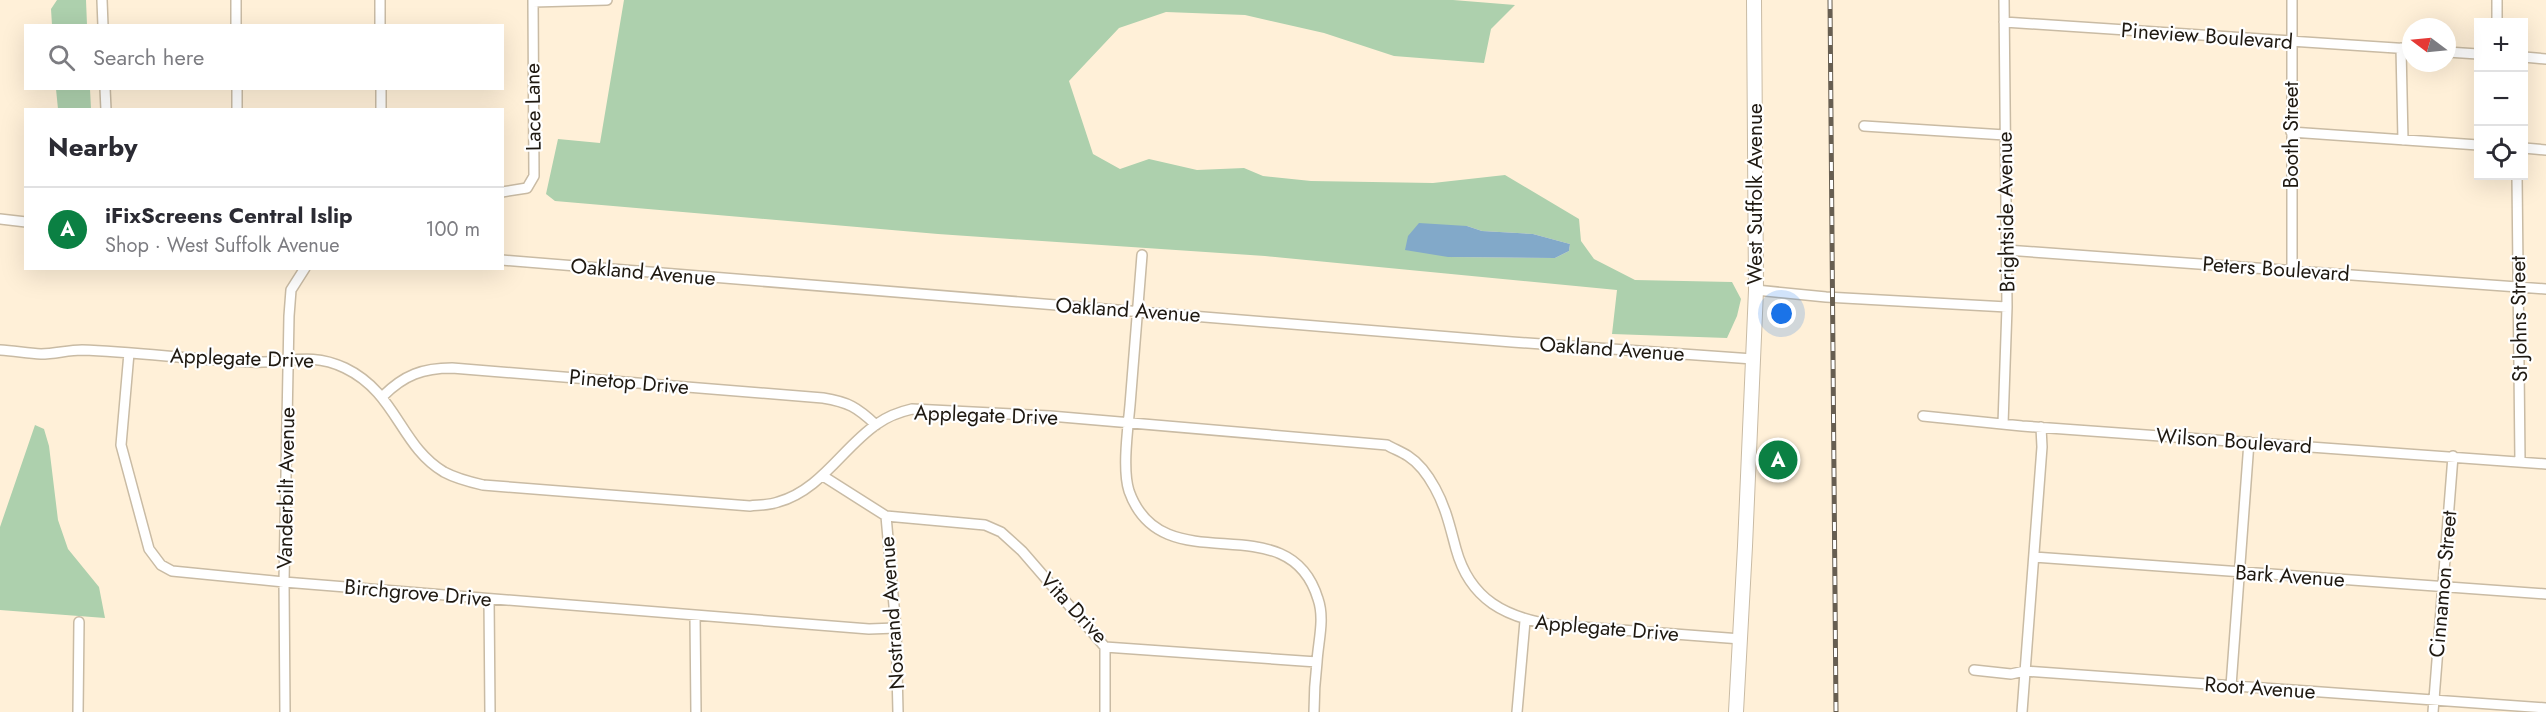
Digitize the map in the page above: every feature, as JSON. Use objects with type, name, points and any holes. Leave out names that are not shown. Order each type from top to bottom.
[{"type":"main road","name":"West Suffolk Avenue","points":[[1736,712],[1755,290],[1754,0]]},
{"type":"street","points":[[102,0],[103,24]]},
{"type":"street","points":[[236,0],[236,24]]},
{"type":"street","points":[[380,0],[380,24]]},
{"type":"street","points":[[533,1],[607,0]]},
{"type":"street","name":"Brightside Avenue","points":[[2002,424],[2007,308],[2004,0]]},
{"type":"street","name":"Booth Street","points":[[2292,0],[2292,270]]},
{"type":"street","points":[[2497,0],[2497,18]]},
{"type":"street","name":"Lace Lane","points":[[504,192],[527,188],[534,176],[533,1]]},
{"type":"street","name":"Pineview Boulevard","points":[[2004,22],[2402,49]]},
{"type":"street","points":[[2456,52],[2474,54]]},
{"type":"street","points":[[2528,57],[2546,59]]},
{"type":"street","points":[[2403,140],[2405,72]]},
{"type":"street","points":[[105,90],[106,108]]},
{"type":"street","points":[[237,90],[237,108]]},
{"type":"street","points":[[381,90],[381,108]]},
{"type":"street","points":[[1864,126],[2005,135]]},
{"type":"street","points":[[2291,132],[2474,145]]},
{"type":"street","points":[[2528,148],[2546,150]]},
{"type":"street","name":"St Johns Street","points":[[2517,180],[2520,461]]},
{"type":"street","points":[[0,219],[24,222]]},
{"type":"street","name":"Peters Boulevard","points":[[2006,250],[2546,289]]},
{"type":"street","points":[[1142,255],[1129,424],[1128,488],[1136,507],[1150,523],[1167,536],[1187,541],[1256,546],[1279,551],[1297,563],[1311,580],[1319,600],[1321,624],[1314,712]]},
{"type":"street","name":"Oakland Avenue","points":[[504,260],[1753,359]]},
{"type":"street","name":"Vanderbilt Avenue","points":[[285,712],[284,582],[288,360],[291,290],[303,270]]},
{"type":"street","points":[[1755,290],[1826,297],[2007,308]]},
{"type":"street","name":"Applegate Drive","points":[[0,350],[42,354],[80,350],[270,363],[305,357],[323,360],[345,368],[362,378],[383,396],[414,446],[428,460],[454,477],[483,485],[750,506],[779,502],[803,490],[823,476],[876,424],[893,414],[912,409],[938,408],[1388,445],[1409,457],[1429,478],[1442,501],[1464,571],[1480,593],[1500,610],[1525,621],[1741,639]]},
{"type":"street","name":"Birchgrove Drive","points":[[129,353],[121,445],[149,549],[160,565],[172,571],[695,616],[870,629],[896,628]]},
{"type":"street","name":"Pinetop Drive","points":[[383,396],[395,384],[412,373],[430,368],[452,368],[831,399],[846,402],[862,411],[876,424]]},
{"type":"street","name":"Wilson Boulevard","points":[[1923,416],[2002,424],[2546,464]]},
{"type":"street","points":[[2022,712],[2042,447],[2041,427]]},
{"type":"street","points":[[2231,686],[2249,442]]},
{"type":"street","name":"Cinnamon Street","points":[[2433,712],[2453,456]]},
{"type":"street","name":"Nostrand Avenue","points":[[823,476],[886,516],[896,628],[898,712]]},
{"type":"street","name":"Vita Drive","points":[[886,516],[985,525],[1001,532],[1022,551],[1105,646],[1317,662]]},
{"type":"street","name":"Bark Avenue","points":[[2034,557],[2546,594]]},
{"type":"street","points":[[489,598],[490,712]]},
{"type":"street","points":[[695,616],[696,712]]},
{"type":"street","points":[[1517,712],[1525,621]]},
{"type":"street","points":[[78,712],[79,622]]},
{"type":"street","points":[[1105,646],[1105,712]]},
{"type":"street","name":"Root Avenue","points":[[1974,670],[2012,674],[2025,671],[2546,708]]},
{"type":"green space","points":[[57,0],[86,0],[87,24],[52,24],[51,9]]},
{"type":"green space","points":[[624,0],[1453,0],[1515,5],[1491,29],[1484,63],[1394,56],[1324,33],[1245,15],[1166,12],[1119,28],[1069,81],[1093,154],[1120,169],[1149,159],[1197,170],[1244,168],[1263,176],[1311,181],[1433,183],[1505,175],[1579,219],[1581,241],[1594,259],[1635,280],[1732,282],[1741,299],[1737,316],[1727,338],[1612,334],[1617,290],[1265,256],[938,234],[555,201],[546,194],[558,139],[600,143]],"holes":[[[1467,226],[1482,231],[1533,234],[1570,244],[1569,251],[1555,258],[1448,257]]]},
{"type":"green space","points":[[56,90],[90,90],[91,108],[58,108]]},
{"type":"green space","points":[[35,425],[44,429],[49,446],[58,520],[68,549],[99,587],[105,618],[0,610],[0,527]]},
{"type":"water","points":[[1419,223],[1467,226],[1482,231],[1533,234],[1570,244],[1569,251],[1555,258],[1448,257],[1405,250],[1408,236]]},
{"type":"railway","points":[[1830,0],[1836,712]]},
{"type":"place","name":"iFixScreens Central Islip","points":[[1778,460]]}]
